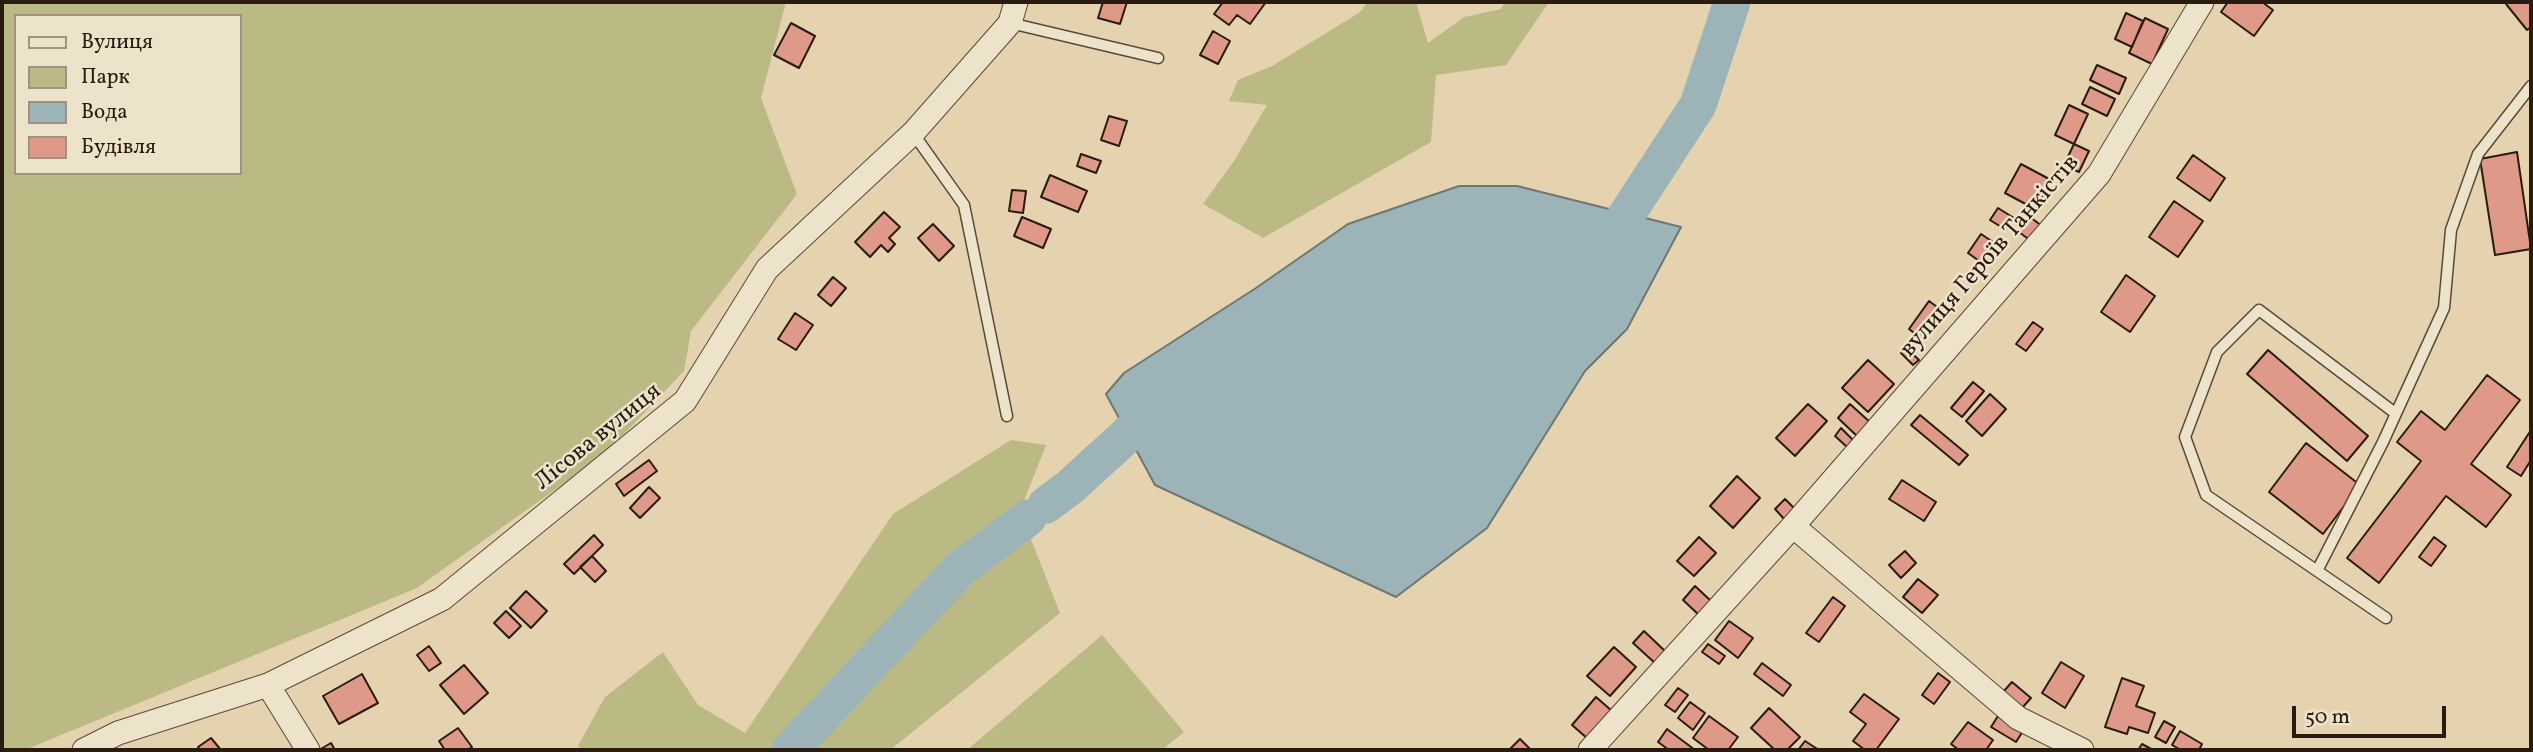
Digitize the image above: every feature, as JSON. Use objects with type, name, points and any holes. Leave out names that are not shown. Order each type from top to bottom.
[{"type":"street","name":"вулиця Героїв Танкістів","points":[[1590,750],[1793,526],[2099,174],[2202,2]]},
{"type":"street","name":"Лісова вулиця","points":[[84,750],[118,733],[268,685],[442,599],[685,401],[767,269],[913,133],[1013,12]]},
{"type":"street","points":[[1793,526],[2018,718],[2082,750]]},
{"type":"street","points":[[268,685],[308,750]]},
{"type":"lane","points":[[1013,12],[1158,58]]},
{"type":"lane","points":[[2317,570],[2395,414],[2444,308],[2451,230],[2478,155],[2531,86]]},
{"type":"lane","points":[[913,133],[964,205],[1007,416]]},
{"type":"lane","points":[[2386,618],[2206,495],[2185,437],[2217,352],[2259,310],[2395,414]]},
{"type":"green space","points":[[2,2],[786,2],[761,98],[797,194],[691,331],[684,371],[605,454],[417,588],[25,750],[2,750]]},
{"type":"green space","points":[[1368,2],[1416,2],[1428,43],[1464,17],[1501,9],[1505,2],[1549,2],[1506,65],[1436,75],[1431,142],[1263,238],[1203,204],[1234,161],[1267,105],[1229,101],[1238,80],[1272,66],[1359,13]]},
{"type":"green space","points":[[1011,440],[1046,445],[1020,511],[1060,613],[890,750],[583,750],[578,746],[605,697],[663,652],[698,705],[745,733],[893,514]]},
{"type":"green space","points":[[1102,635],[1184,732],[1162,750],[967,750]]},
{"type":"water","points":[[1459,186],[1517,186],[1681,227],[1627,329],[1585,371],[1487,528],[1396,597],[1155,485],[1106,394],[1124,373],[1256,288],[1348,224]]},
{"type":"building","points":[[1103,2],[1127,2],[1120,24],[1098,18]]},
{"type":"building","points":[[1223,2],[1266,2],[1250,24],[1237,15],[1229,25],[1214,14]]},
{"type":"building","points":[[2228,2],[2262,2],[2273,10],[2254,36],[2221,12]]},
{"type":"building","points":[[2531,3],[2531,27],[2527,30],[2506,4]]},
{"type":"building","points":[[2126,13],[2143,21],[2132,47],[2115,39]]},
{"type":"building","points":[[2145,18],[2168,29],[2152,64],[2129,53]]},
{"type":"building","points":[[791,23],[815,36],[799,68],[774,55]]},
{"type":"building","points":[[1213,31],[1230,41],[1218,64],[1200,55]]},
{"type":"building","points":[[2097,65],[2126,78],[2119,94],[2090,80]]},
{"type":"building","points":[[2090,87],[2115,99],[2107,116],[2082,104]]},
{"type":"building","points":[[2069,105],[2088,114],[2074,144],[2055,135]]},
{"type":"building","points":[[1109,116],[1127,121],[1119,146],[1101,140]]},
{"type":"building","points":[[2074,144],[2089,151],[2079,172],[2064,165]]},
{"type":"building","points":[[2517,152],[2531,249],[2495,255],[2480,159]]},
{"type":"building","points":[[1081,154],[1101,161],[1096,173],[1077,166]]},
{"type":"building","points":[[2193,155],[2225,178],[2210,201],[2177,178]]},
{"type":"building","points":[[2021,164],[2051,180],[2035,209],[2005,193]]},
{"type":"building","points":[[1050,175],[1087,191],[1078,212],[1041,197]]},
{"type":"building","points":[[1012,190],[1026,191],[1023,213],[1009,211]]},
{"type":"building","points":[[2174,201],[2203,221],[2178,257],[2149,237]]},
{"type":"building","points":[[1998,208],[2014,218],[2006,230],[1990,220]]},
{"type":"building","points":[[884,212],[900,227],[889,238],[895,244],[888,252],[881,245],[870,257],[855,242]]},
{"type":"building","points":[[1022,217],[1051,229],[1043,248],[1014,236]]},
{"type":"building","points":[[2030,217],[2046,229],[2035,244],[2019,232]]},
{"type":"building","points":[[933,224],[954,246],[939,261],[918,238]]},
{"type":"building","points":[[1981,234],[1996,244],[1982,263],[1968,253]]},
{"type":"building","points":[[2126,275],[2155,296],[2130,332],[2101,312]]},
{"type":"building","points":[[833,277],[846,288],[831,306],[818,295]]},
{"type":"building","points":[[1929,301],[1944,312],[1923,340],[1909,329]]},
{"type":"building","points":[[795,313],[813,325],[796,350],[778,339]]},
{"type":"building","points":[[2033,322],[2043,329],[2026,351],[2016,344]]},
{"type":"building","points":[[1906,348],[1919,360],[1913,365],[1901,353]]},
{"type":"building","points":[[2268,350],[2368,436],[2347,461],[2247,374]]},
{"type":"building","points":[[1868,360],[1894,384],[1868,412],[1842,388]]},
{"type":"building","points":[[2487,375],[2520,400],[2471,464],[2511,495],[2486,527],[2446,496],[2379,583],[2347,558],[2421,461],[2397,442],[2421,411],[2445,430]]},
{"type":"building","points":[[1973,382],[1984,391],[1962,417],[1951,408]]},
{"type":"building","points":[[1990,394],[2006,409],[1982,436],[1966,421]]},
{"type":"building","points":[[1808,404],[1827,421],[1795,456],[1776,438]]},
{"type":"building","points":[[1850,404],[1872,424],[1859,438],[1838,418]]},
{"type":"building","points":[[1920,415],[1968,455],[1959,465],[1911,425]]},
{"type":"building","points":[[1841,428],[1853,440],[1847,447],[1835,436]]},
{"type":"building","points":[[2531,430],[2531,460],[2521,476],[2507,467]]},
{"type":"building","points":[[2306,443],[2360,485],[2323,534],[2269,492]]},
{"type":"building","points":[[649,460],[657,471],[624,496],[616,484]]},
{"type":"building","points":[[1737,476],[1760,498],[1733,528],[1710,506]]},
{"type":"building","points":[[1902,480],[1936,502],[1924,521],[1889,499]]},
{"type":"building","points":[[649,487],[660,498],[640,518],[630,508]]},
{"type":"building","points":[[1785,499],[1796,510],[1785,520],[1775,509]]},
{"type":"building","points":[[594,535],[603,545],[574,574],[564,564]]},
{"type":"building","points":[[1699,537],[1716,553],[1694,576],[1677,561]]},
{"type":"building","points":[[2434,537],[2446,546],[2431,566],[2419,557]]},
{"type":"building","points":[[1905,551],[1916,563],[1901,578],[1889,565]]},
{"type":"building","points":[[592,556],[606,571],[595,582],[580,567]]},
{"type":"building","points":[[1918,579],[1938,595],[1922,613],[1903,597]]},
{"type":"building","points":[[1695,586],[1711,601],[1699,615],[1683,600]]},
{"type":"building","points":[[526,591],[547,611],[531,628],[510,608]]},
{"type":"building","points":[[1833,597],[1845,606],[1819,642],[1806,633]]},
{"type":"building","points":[[506,611],[521,626],[509,638],[494,623]]},
{"type":"building","points":[[1729,621],[1753,638],[1738,658],[1715,640]]},
{"type":"building","points":[[1644,631],[1666,652],[1656,664],[1633,643]]},
{"type":"building","points":[[1708,644],[1725,656],[1719,664],[1702,652]]},
{"type":"building","points":[[429,646],[441,663],[429,671],[417,655]]},
{"type":"building","points":[[1614,647],[1636,667],[1610,696],[1587,676]]},
{"type":"building","points":[[2061,662],[2084,676],[2065,708],[2042,693]]},
{"type":"building","points":[[1762,663],[1791,685],[1783,696],[1754,674]]},
{"type":"building","points":[[464,665],[488,693],[464,714],[440,685]]},
{"type":"building","points":[[1938,673],[1950,682],[1934,704],[1922,695]]},
{"type":"building","points":[[362,674],[378,703],[339,724],[323,696]]},
{"type":"building","points":[[2122,678],[2144,686],[2136,706],[2155,713],[2148,733],[2129,727],[2127,734],[2105,727]]},
{"type":"building","points":[[2012,682],[2031,698],[2022,708],[2003,692]]},
{"type":"building","points":[[1678,688],[1688,695],[1675,712],[1665,705]]},
{"type":"building","points":[[1864,694],[1899,719],[1876,750],[1865,750],[1853,741],[1866,724],[1850,712]]},
{"type":"building","points":[[1596,697],[1612,711],[1588,739],[1572,725]]},
{"type":"building","points":[[1690,702],[1705,713],[1693,730],[1678,718]]},
{"type":"building","points":[[1769,708],[1800,737],[1787,750],[1775,750],[1751,728]]},
{"type":"building","points":[[1709,716],[1738,737],[1728,750],[1709,750],[1693,738]]},
{"type":"building","points":[[1998,716],[2023,731],[2016,742],[1991,727]]},
{"type":"building","points":[[2164,721],[2175,727],[2166,743],[2155,737]]},
{"type":"building","points":[[1968,722],[1993,740],[1986,750],[1959,750],[1951,744]]},
{"type":"building","points":[[458,728],[472,747],[467,750],[445,750],[439,741]]},
{"type":"building","points":[[1667,729],[1695,750],[1669,750],[1658,742]]},
{"type":"building","points":[[2180,731],[2202,744],[2199,750],[2181,750],[2172,745]]},
{"type":"building","points":[[211,738],[221,750],[200,750],[198,747]]},
{"type":"building","points":[[1520,739],[1531,750],[1509,750]]},
{"type":"building","points":[[1805,741],[1819,750],[1798,750]]},
{"type":"building","points":[[331,743],[335,750],[319,750]]},
{"type":"building","points":[[2142,744],[2153,750],[2138,750]]},
{"type":"waterway","points":[[1595,252],[1607,245],[1698,105],[1732,2]]},
{"type":"waterway","points":[[1046,505],[1070,487],[1138,425],[1173,430]]},
{"type":"waterway","points":[[790,750],[960,569],[1028,518]]}]
